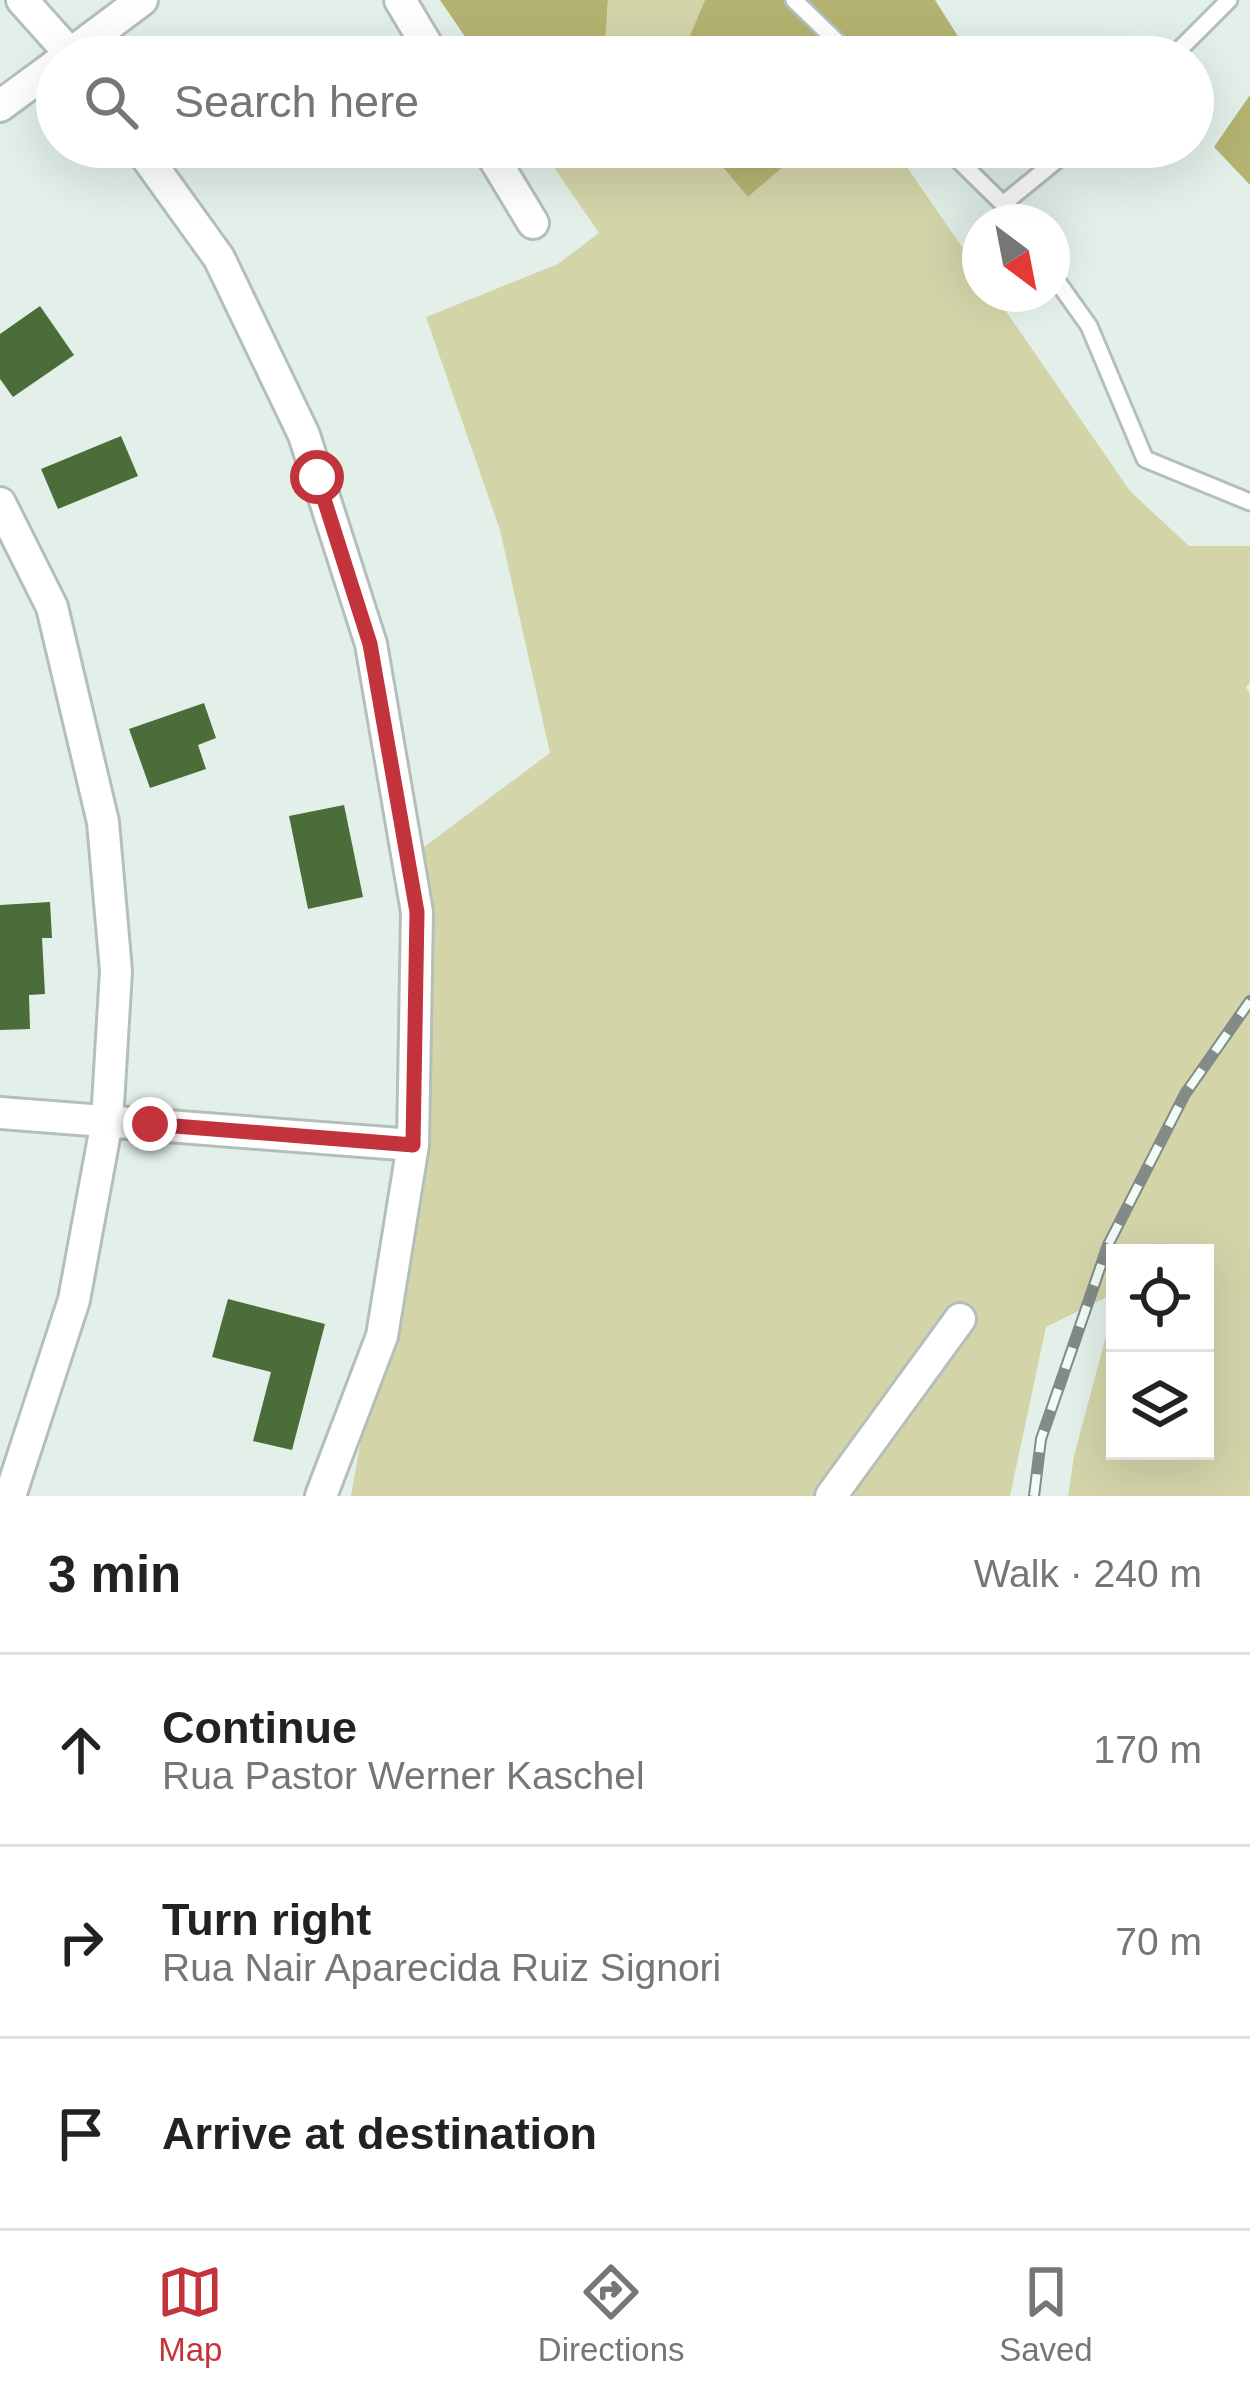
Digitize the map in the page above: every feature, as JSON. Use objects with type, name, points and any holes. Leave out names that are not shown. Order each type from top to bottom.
[{"type":"street","points":[[22,0],[50,36]]},
{"type":"street","points":[[95,36],[142,0]]},
{"type":"street","points":[[400,0],[421,36]]},
{"type":"street","points":[[0,106],[36,80]]},
{"type":"street","points":[[154,168],[219,258],[304,436],[370,644],[417,912],[413,1145],[382,1336],[321,1496]]},
{"type":"street","points":[[500,168],[533,224]]},
{"type":"street","points":[[0,503],[52,607],[103,822],[116,971],[106,1121],[74,1300],[9,1494]]},
{"type":"street","points":[[0,1113],[413,1145]]},
{"type":"street","points":[[831,1496],[960,1319]]},
{"type":"lane","points":[[794,0],[831,36]]},
{"type":"lane","points":[[1193,36],[1229,0]]},
{"type":"lane","points":[[966,168],[1003,204],[1047,168]]},
{"type":"lane","points":[[1070,299],[1089,326],[1145,459],[1250,502]]},
{"type":"green space","points":[[608,0],[705,0],[690,36],[605,36]]},
{"type":"green space","points":[[554,168],[724,168],[748,197],[782,168],[908,168],[962,247],[962,312],[1006,312],[1130,491],[1189,546],[1250,546],[1250,682],[1246,687],[1250,695],[1250,1496],[1068,1496],[1106,1336],[1106,1460],[1214,1460],[1214,1244],[1106,1244],[1106,1297],[1046,1327],[1010,1496],[351,1496],[413,1145],[408,859],[550,753],[500,530],[426,317],[558,264],[599,233]]},
{"type":"shaded area","points":[[440,0],[608,0],[605,36],[465,36]]},
{"type":"shaded area","points":[[705,0],[935,0],[958,36],[690,36]]},
{"type":"shaded area","points":[[1250,95],[1250,185],[1214,147]]},
{"type":"shaded area","points":[[724,168],[782,168],[748,197]]},
{"type":"building","points":[[40,306],[74,355],[13,397],[0,379],[0,334]]},
{"type":"building","points":[[121,436],[138,476],[58,509],[41,469]]},
{"type":"building","points":[[204,703],[216,738],[198,745],[206,769],[150,788],[129,729]]},
{"type":"building","points":[[344,805],[363,897],[308,909],[289,816]]},
{"type":"building","points":[[50,902],[52,938],[42,938],[45,994],[29,995],[30,1029],[0,1030],[0,905]]},
{"type":"building","points":[[228,1299],[325,1324],[292,1450],[253,1441],[271,1372],[212,1357]]},
{"type":"railway","points":[[1034,1496],[1041,1439],[1108,1245],[1185,1094],[1250,1001]]},
{"type":"route","points":[[150,1124],[413,1145],[417,912],[370,644],[317,477]]}]
